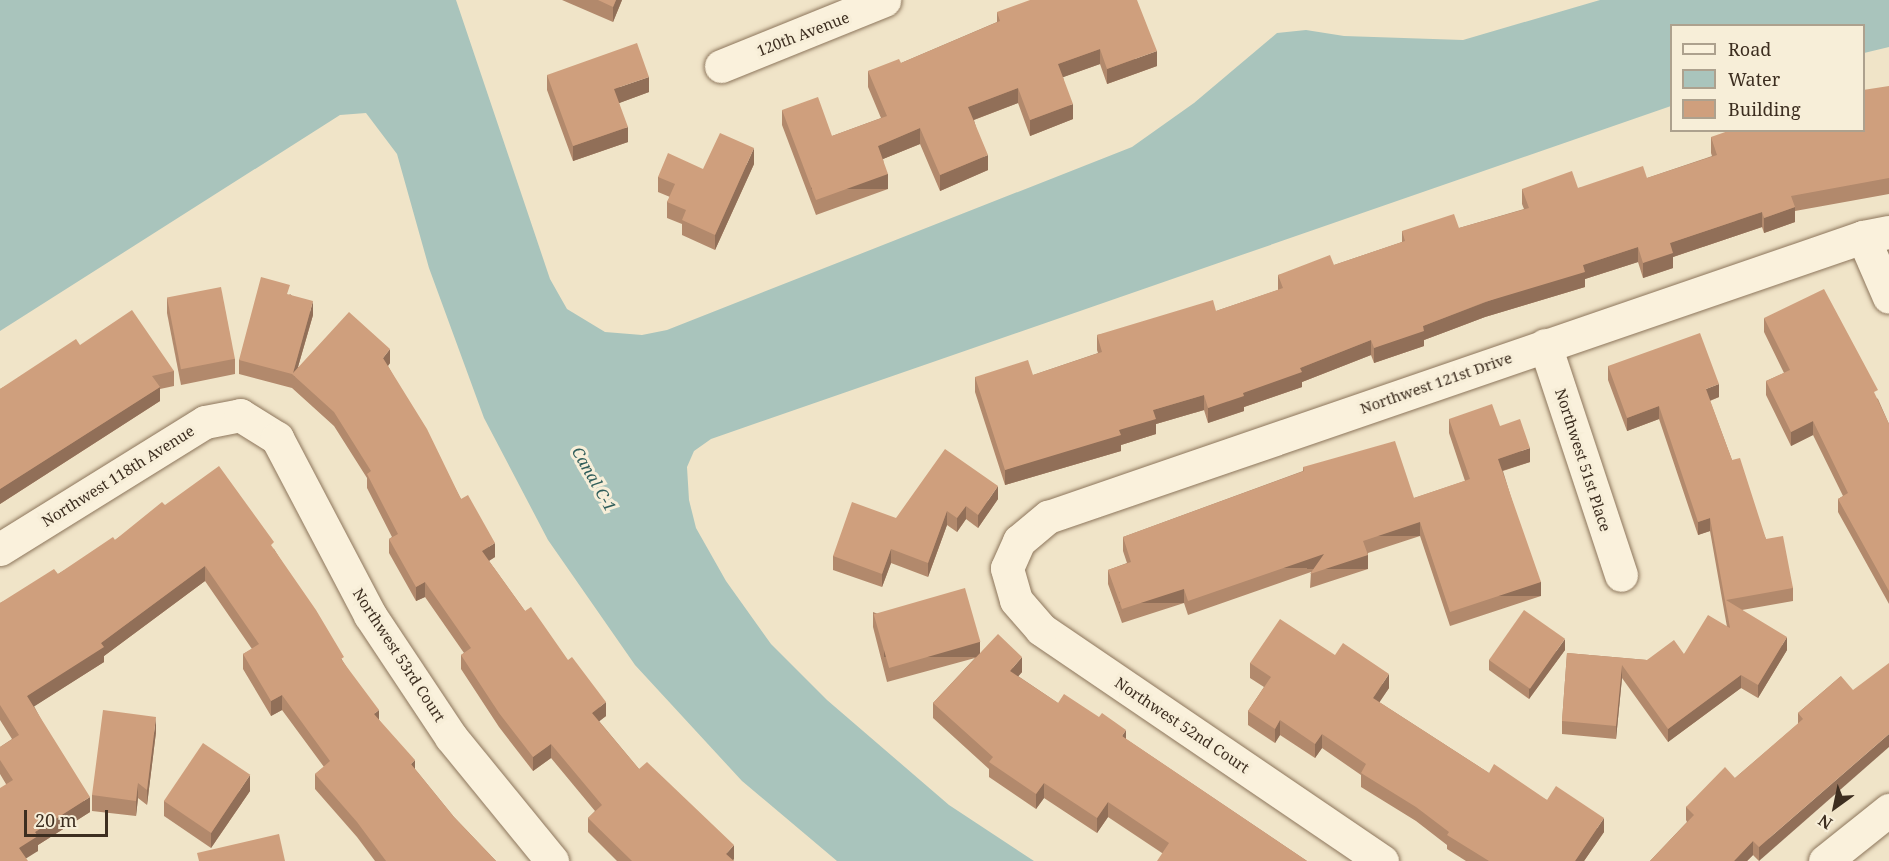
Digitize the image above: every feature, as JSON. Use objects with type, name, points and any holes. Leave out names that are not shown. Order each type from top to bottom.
[{"type":"street","name":"120th Avenue","points":[[721,66],[884,0]]},
{"type":"street","points":[[1876,234],[1889,297]]},
{"type":"street","name":"Northwest 121st Drive","points":[[1007,568],[1019,541],[1048,517],[1545,345],[1876,234]]},
{"type":"street","name":"Northwest 51st Place","points":[[1545,345],[1621,575]]},
{"type":"street","name":"Northwest 118th Avenue","points":[[0,549],[205,422],[240,415]]},
{"type":"street","name":"Northwest 53rd Court","points":[[240,415],[277,438],[370,615],[451,736],[552,861]]},
{"type":"street","name":"Northwest 52nd Court","points":[[1007,568],[1016,600],[1041,629],[1382,861]]},
{"type":"street","points":[[1825,861],[1889,810]]},
{"type":"water","name":"Canal C-1","points":[[0,0],[456,0],[550,279],[567,309],[605,332],[642,335],[667,330],[1132,147],[1194,103],[1277,33],[1306,30],[1344,36],[1463,40],[1600,0],[1889,0],[1889,47],[1865,53],[1865,24],[1670,24],[1670,106],[711,439],[694,451],[687,467],[689,500],[696,528],[726,581],[771,644],[827,700],[949,805],[1034,861],[837,861],[742,781],[635,665],[548,540],[484,418],[429,268],[397,154],[366,113],[340,115],[0,331]]},
{"type":"building","points":[[598,0],[616,0],[613,7]]},
{"type":"building","points":[[1030,0],[1137,0],[1157,51],[1107,69],[1100,49],[1058,64],[1073,104],[1030,120],[1018,88],[968,107],[988,155],[940,175],[920,128],[878,146],[888,174],[816,200],[782,110],[818,97],[832,136],[887,116],[868,71],[899,59],[901,63],[1000,21],[997,12]]},
{"type":"building","points":[[637,43],[649,77],[614,89],[628,127],[573,146],[547,75]]},
{"type":"building","points":[[1889,86],[1889,178],[1791,196],[1795,207],[1764,218],[1762,212],[1670,243],[1673,253],[1643,263],[1638,247],[1583,265],[1585,272],[1485,302],[1423,326],[1424,331],[1374,348],[1371,340],[1300,368],[1302,372],[1243,393],[1244,396],[1208,408],[1204,395],[1153,410],[1156,419],[1119,430],[1121,435],[1005,470],[975,377],[1028,360],[1033,375],[1102,352],[1097,335],[1213,300],[1216,311],[1283,288],[1278,275],[1330,255],[1334,265],[1405,241],[1402,231],[1454,214],[1459,228],[1529,208],[1522,189],[1572,171],[1578,188],[1643,166],[1647,178],[1717,155],[1711,137],[1725,132],[1865,132],[1865,90]]},
{"type":"building","points":[[720,133],[754,148],[715,235],[682,220],[686,210],[667,202],[675,184],[658,177],[668,153],[703,169]]},
{"type":"building","points":[[261,277],[290,285],[287,294],[313,301],[293,373],[349,312],[390,349],[383,358],[427,429],[461,499],[468,495],[495,543],[482,551],[525,611],[531,607],[568,660],[572,657],[606,702],[592,713],[639,769],[647,762],[734,845],[726,854],[734,861],[632,861],[588,818],[602,805],[551,744],[533,757],[499,713],[461,655],[471,648],[425,582],[416,587],[389,539],[398,534],[367,474],[371,471],[334,412],[292,374],[239,360]]},
{"type":"building","points":[[221,287],[235,359],[181,369],[167,297]]},
{"type":"building","points":[[1824,289],[1878,390],[1874,392],[1889,424],[1889,591],[1838,499],[1848,493],[1813,421],[1791,432],[1766,381],[1790,370],[1764,318]]},
{"type":"building","points":[[132,310],[174,371],[152,376],[160,387],[0,489],[0,389],[76,339],[80,345]]},
{"type":"building","points":[[1700,333],[1719,384],[1706,389],[1732,460],[1740,458],[1766,539],[1783,536],[1793,588],[1726,600],[1787,637],[1758,685],[1741,675],[1668,729],[1622,665],[1616,726],[1562,721],[1567,653],[1647,660],[1674,640],[1684,654],[1708,615],[1730,628],[1710,518],[1698,522],[1659,406],[1627,418],[1608,366]]},
{"type":"building","points":[[1492,404],[1500,426],[1520,419],[1530,448],[1498,459],[1541,582],[1450,612],[1420,522],[1363,541],[1368,555],[1310,574],[1324,554],[1188,601],[1184,589],[1122,609],[1108,570],[1131,562],[1123,537],[1304,471],[1303,467],[1395,441],[1414,498],[1470,479],[1449,419]]},
{"type":"building","points":[[945,449],[998,486],[978,515],[966,506],[957,518],[947,511],[928,563],[891,549],[882,574],[833,556],[852,502],[896,518]]},
{"type":"building","points":[[219,466],[274,542],[271,545],[316,610],[344,657],[341,659],[379,710],[374,714],[415,760],[411,764],[454,817],[496,861],[386,861],[357,822],[315,774],[330,761],[282,695],[271,701],[243,654],[259,644],[205,566],[101,643],[104,647],[27,696],[90,797],[35,832],[38,836],[19,848],[28,861],[0,861],[0,788],[13,780],[0,760],[0,747],[19,735],[0,705],[0,603],[54,569],[58,574],[113,537],[115,540],[162,502],[165,505]]},
{"type":"building","points":[[965,588],[980,642],[889,668],[874,614]]},
{"type":"building","points":[[1524,610],[1565,639],[1530,689],[1489,660]]},
{"type":"building","points":[[1280,619],[1335,655],[1343,643],[1389,674],[1373,698],[1489,773],[1494,764],[1547,800],[1556,786],[1604,818],[1575,861],[1489,861],[1447,835],[1449,832],[1416,807],[1361,773],[1366,764],[1322,734],[1315,744],[1280,720],[1275,729],[1248,711],[1271,677],[1250,663]]},
{"type":"building","points":[[998,634],[1022,657],[1010,671],[1058,703],[1064,694],[1099,717],[1102,713],[1126,730],[1122,736],[1307,861],[1157,861],[1169,843],[1108,802],[1097,818],[1044,783],[1036,794],[989,762],[993,757],[933,703]]},
{"type":"building","points":[[1889,663],[1889,734],[1759,847],[1753,841],[1734,861],[1650,861],[1694,815],[1686,807],[1725,767],[1735,778],[1803,719],[1798,713],[1841,676],[1853,690]]},
{"type":"building","points":[[103,710],[156,717],[147,790],[138,783],[136,801],[92,795]]},
{"type":"building","points":[[203,743],[250,775],[211,833],[164,801]]},
{"type":"building","points":[[279,834],[285,861],[199,861],[197,853]]}]
